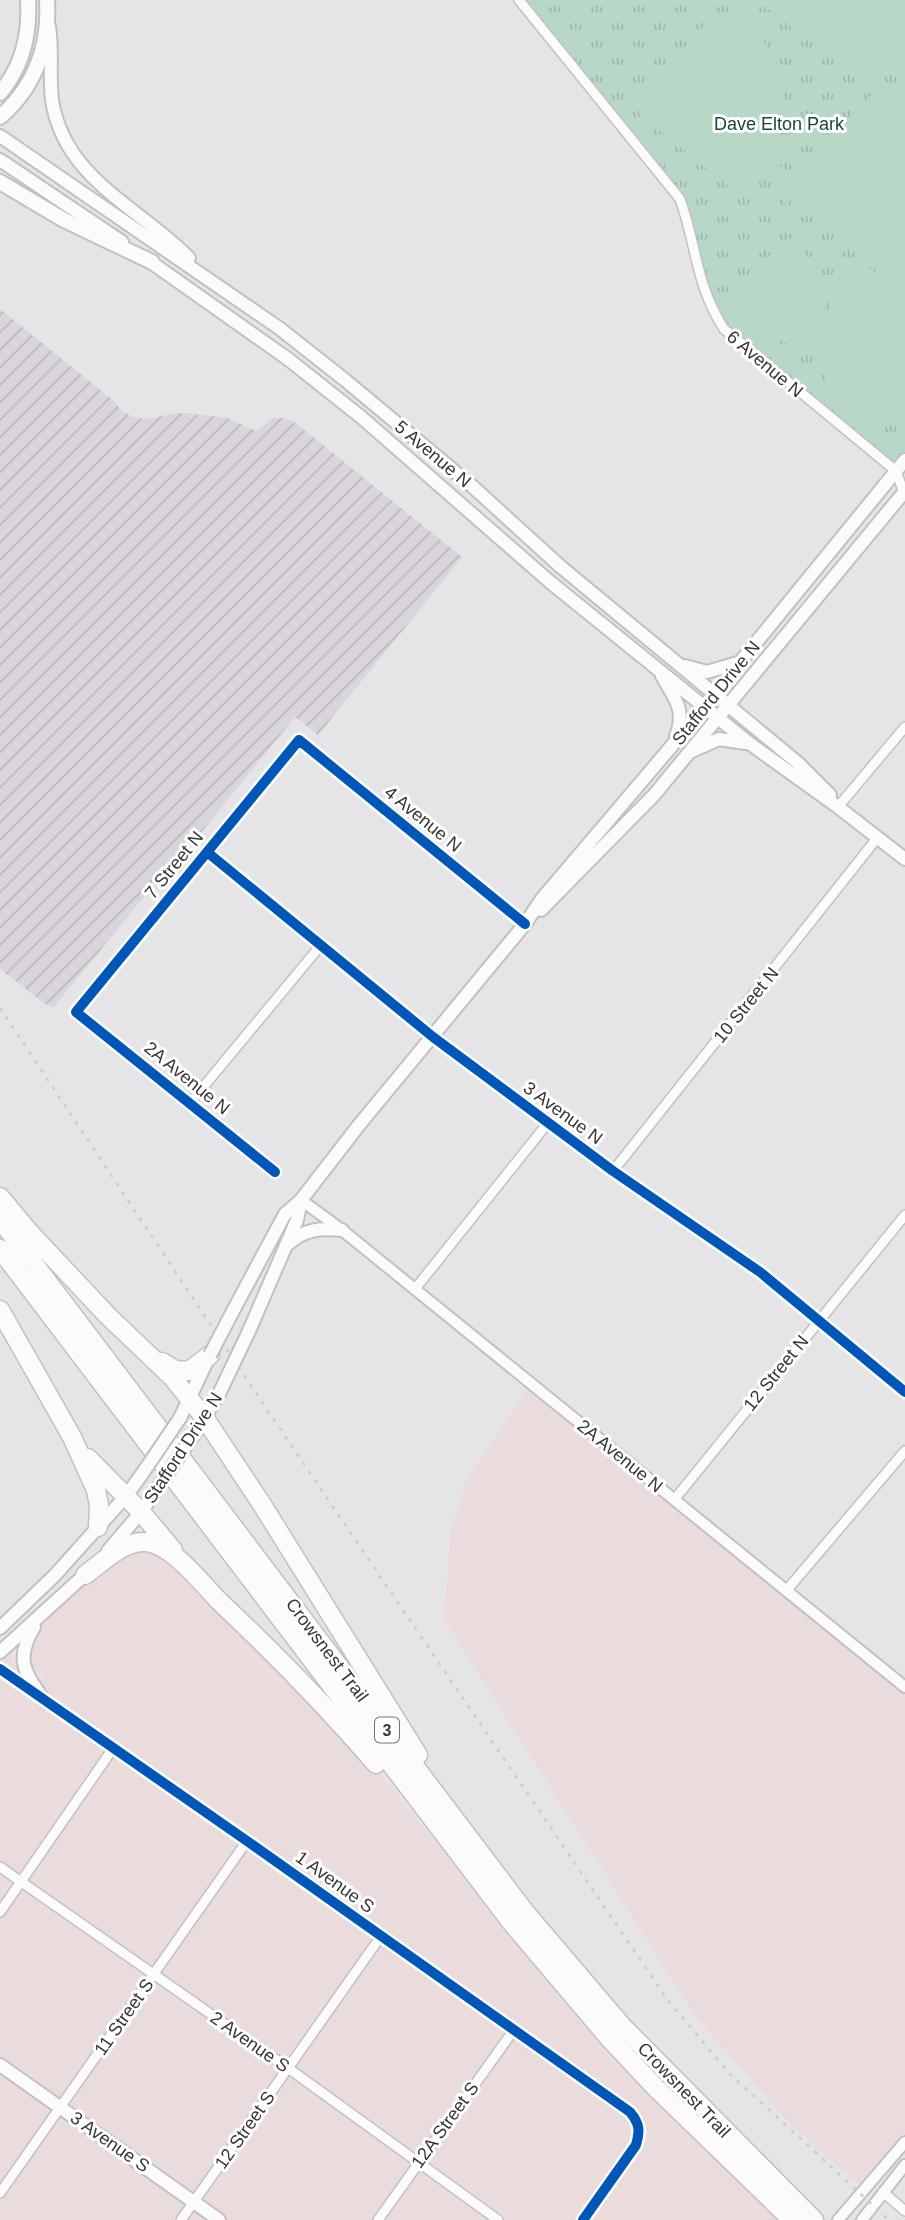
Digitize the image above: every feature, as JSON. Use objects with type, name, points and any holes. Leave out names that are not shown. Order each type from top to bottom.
[{"type":"highway","points":[[0,1197],[30,1233],[108,1315],[153,1356],[204,1417],[343,1632],[473,1844]]},
{"type":"highway","name":"Crowsnest Trail","points":[[0,1219],[524,1912],[623,2027],[804,2218]]},
{"type":"highway","name":"Crowsnest Trail","points":[[0,1250],[482,1887],[601,2028],[656,2088],[804,2218]]},
{"type":"highway","points":[[0,1310],[72,1437],[96,1490],[99,1505],[98,1527]]},
{"type":"highway","points":[[153,1356],[175,1370],[189,1371],[204,1364]]},
{"type":"highway","points":[[72,1437],[92,1464],[141,1512],[198,1579]]},
{"type":"highway","points":[[86,1575],[122,1549],[137,1543],[147,1542],[170,1553],[313,1692],[482,1887]]},
{"type":"main road","points":[[0,93],[22,57],[29,21],[28,0]]},
{"type":"main road","points":[[47,0],[52,47],[52,100],[61,135],[70,151],[87,171],[178,247],[209,279]]},
{"type":"main road","points":[[0,117],[17,100],[32,78],[40,61],[48,19]]},
{"type":"main road","name":"5 Avenue N","points":[[0,136],[279,328],[413,435],[561,567],[804,768],[838,807]]},
{"type":"main road","name":"5 Avenue N","points":[[0,159],[288,359],[361,417],[550,582],[704,707],[905,859]]},
{"type":"main road","points":[[0,182],[64,220],[152,262]]},
{"type":"main road","name":"Stafford Drive N","points":[[0,1628],[24,1606],[126,1496],[180,1419],[204,1364],[278,1222],[301,1200],[351,1134],[433,1037],[541,900],[742,662],[905,460]]},
{"type":"main road","name":"Stafford Drive N","points":[[524,924],[547,906],[631,820],[904,494]]},
{"type":"main road","points":[[676,662],[707,672],[742,662]]},
{"type":"main road","points":[[659,669],[681,715],[681,722],[670,748]]},
{"type":"main road","points":[[689,752],[719,739],[749,743]]},
{"type":"main road","name":"Stafford Drive N","points":[[0,1652],[86,1575],[141,1512],[193,1436],[219,1394],[249,1331],[297,1220],[301,1200]]},
{"type":"main road","points":[[285,1247],[306,1231],[321,1228],[342,1230]]},
{"type":"main road","points":[[0,1617],[24,1606]]},
{"type":"main road","points":[[39,1617],[22,1652],[27,1676],[43,1699]]},
{"type":"main road","name":"3 Avenue S","points":[[0,2065],[219,2220]]},
{"type":"street","name":"6 Avenue N","points":[[519,0],[680,200],[688,221],[703,291],[724,329],[896,471]]},
{"type":"street","points":[[896,471],[904,494]]},
{"type":"street","points":[[838,807],[905,727]]},
{"type":"street","name":"7 Street N","points":[[76,1012],[299,740]]},
{"type":"street","name":"4 Avenue N","points":[[299,740],[524,924]]},
{"type":"street","name":"10 Street N","points":[[613,1171],[878,837]]},
{"type":"street","name":"3 Avenue N","points":[[207,852],[433,1037],[547,1124],[760,1272],[905,1392]]},
{"type":"street","points":[[190,1103],[321,945]]},
{"type":"street","name":"2A Avenue N","points":[[76,1012],[275,1172]]},
{"type":"street","points":[[415,1289],[547,1124]]},
{"type":"street","name":"2A Avenue N","points":[[301,1200],[342,1230],[905,1687]]},
{"type":"street","name":"12 Street N","points":[[674,1500],[905,1214]]},
{"type":"street","points":[[786,1591],[905,1451]]},
{"type":"street","name":"1 Avenue S","points":[[0,1669],[630,2112],[640,2132],[628,2158],[583,2220]]},
{"type":"street","points":[[0,1912],[114,1747]]},
{"type":"street","name":"11 Street S","points":[[0,2193],[247,1841]]},
{"type":"street","name":"2 Avenue S","points":[[0,1867],[288,2068],[498,2220]]},
{"type":"street","name":"12 Street S","points":[[181,2220],[381,1936]]},
{"type":"street","name":"12A Street S","points":[[378,2220],[513,2031]]},
{"type":"street","points":[[839,2220],[905,2142]]},
{"type":"street","points":[[862,2220],[905,2165]]},
{"type":"street","points":[[883,2192],[905,2211]]},
{"type":"shaded area","points":[[0,309],[132,417],[146,419],[178,413],[194,414],[227,418],[256,431],[273,418],[293,421],[462,557],[318,735],[295,717],[54,1007],[45,1004],[0,969]]},
{"type":"shaded area","points":[[532,1384],[905,1687],[905,2142],[865,2190],[790,2123],[696,2017],[444,1619],[451,1529],[466,1482]]},
{"type":"shaded area","points":[[136,1546],[157,1547],[348,1736],[508,1928],[783,2220],[0,2220],[0,1664],[9,1655],[44,1681],[28,1658],[28,1650],[37,1626],[87,1581]]},
{"type":"green space","name":"Dave Elton Park","points":[[519,0],[905,0],[905,460],[896,471],[741,345],[712,310],[679,199]]},
{"type":"green space","points":[[756,0],[905,0],[905,69],[858,76]]},
{"type":"green space","points":[[711,16],[750,24],[770,51],[777,66],[783,97],[781,130],[768,166],[756,176],[729,187],[640,117],[638,103],[649,88],[652,90]]},
{"type":"green space","points":[[883,84],[905,105],[905,265],[902,269],[793,198],[787,205],[776,195],[775,175],[781,166],[790,174]]},
{"type":"green space","points":[[788,238],[817,265],[824,299],[821,324],[799,351],[760,327],[733,306],[733,294],[748,275]]},
{"type":"green space","points":[[856,261],[905,291],[905,399],[877,429],[832,391],[820,358],[824,324]]},
{"type":"railway","points":[[0,1008],[272,1417],[669,2002],[730,2074],[889,2220]]},
{"type":"cycle path","points":[[275,1172],[76,1012],[299,740],[525,924]]},
{"type":"cycle path","points":[[207,852],[433,1037],[613,1171],[760,1272],[905,1392]]},
{"type":"cycle path","points":[[0,1669],[630,2112],[638,2128],[636,2145],[583,2220]]}]
